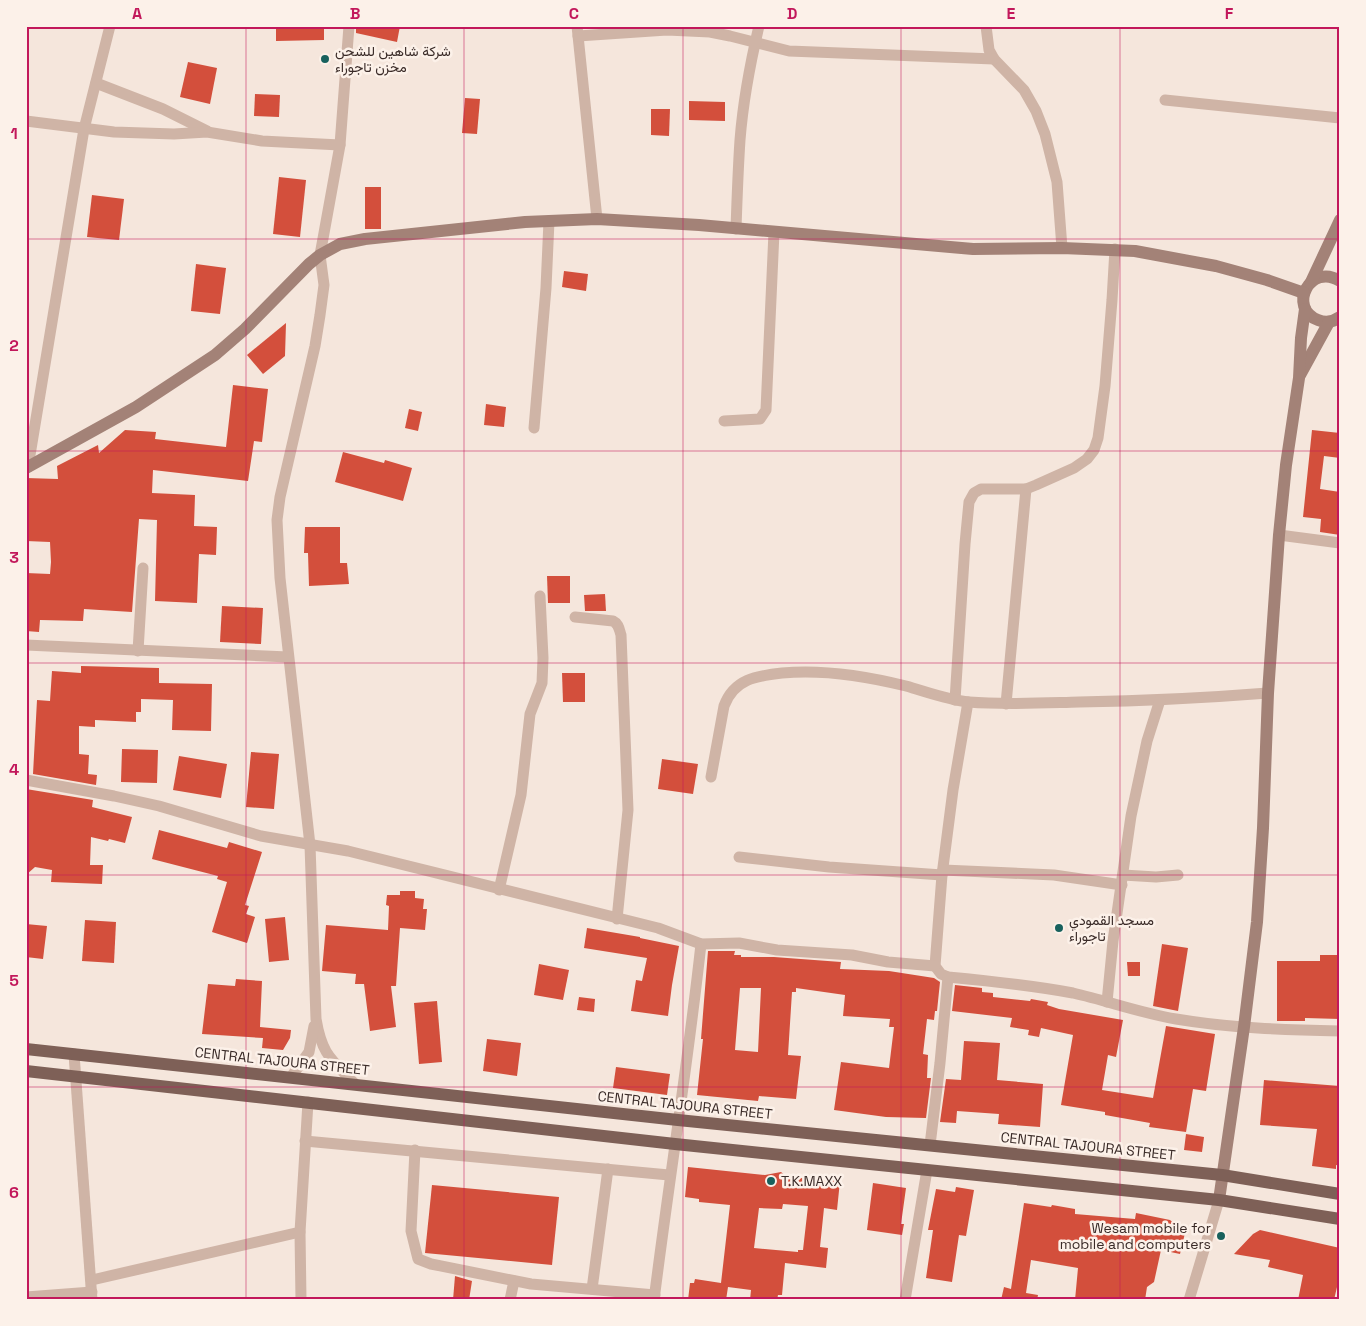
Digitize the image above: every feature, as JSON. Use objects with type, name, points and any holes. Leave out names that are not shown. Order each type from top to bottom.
[{"type":"main road","name":"CENTRAL TAJOURA STREET","points":[[26,1049],[678,1120],[1222,1175],[1340,1194]]},
{"type":"main road","points":[[26,1071],[675,1144],[1219,1200],[1340,1219]]},
{"type":"street","points":[[27,468],[84,129],[110,26]]},
{"type":"street","points":[[348,26],[340,145],[320,255],[324,285],[318,332],[290,448],[280,497],[278,520],[280,578],[310,845],[316,1020],[319,1038],[325,1053],[355,1084]]},
{"type":"street","points":[[736,229],[742,122],[747,81],[759,26]]},
{"type":"street","points":[[986,26],[990,50],[994,59],[1024,90],[1036,111],[1045,134],[1057,182],[1062,248]]},
{"type":"street","points":[[597,219],[578,31],[667,28],[710,32],[789,51],[994,59]]},
{"type":"street","points":[[96,83],[163,109],[207,132]]},
{"type":"street","points":[[1165,100],[1340,118]]},
{"type":"street","points":[[26,121],[137,134],[207,132],[262,141],[340,145]]},
{"type":"street","points":[[27,468],[144,402],[209,359],[230,342],[320,255],[340,244],[390,235],[549,221],[637,220],[973,249],[1114,249],[1171,256],[1267,280],[1307,287],[1324,276],[1333,277],[1340,281]]},
{"type":"street","points":[[1189,1300],[1219,1200],[1258,913],[1268,694],[1279,534],[1286,466],[1299,378],[1300,338],[1305,309],[1303,301],[1307,287],[1340,220]]},
{"type":"street","points":[[534,428],[546,288],[549,221]]},
{"type":"street","points":[[724,421],[760,419],[766,410],[774,232]]},
{"type":"street","points":[[955,700],[969,502],[974,493],[981,489],[1026,489],[1074,468],[1087,459],[1094,450],[1098,438],[1112,300],[1114,249]]},
{"type":"street","points":[[1305,309],[1315,319],[1337,319]]},
{"type":"street","points":[[1299,378],[1337,319]]},
{"type":"street","points":[[1006,704],[1026,489]]},
{"type":"street","points":[[1279,534],[1340,544]]},
{"type":"street","points":[[138,651],[143,568]]},
{"type":"street","points":[[499,890],[521,795],[530,714],[542,683],[544,658],[540,596]]},
{"type":"street","points":[[574,617],[613,621],[619,626],[628,810],[617,919]]},
{"type":"street","points":[[26,645],[288,657]]},
{"type":"street","points":[[711,777],[727,698],[736,686],[752,679],[783,673],[844,674],[884,681],[955,700],[1006,704],[1160,700],[1268,694]]},
{"type":"street","points":[[1107,1002],[1113,941],[1131,816],[1147,741],[1160,700]]},
{"type":"street","points":[[968,702],[953,790],[943,872],[935,966],[941,974],[948,977],[1034,986],[1177,1019],[1244,1027],[1340,1031]]},
{"type":"street","points":[[26,780],[158,806],[260,836],[348,851],[658,928],[701,944],[739,943],[777,950],[852,955],[888,962],[935,966]]},
{"type":"street","points":[[738,857],[829,867],[1054,875],[1123,880],[1178,875]]},
{"type":"street","points":[[415,1150],[411,1231],[418,1259],[430,1264],[514,1281],[654,1297],[691,1034],[701,944]]},
{"type":"street","points":[[930,1145],[948,977]]},
{"type":"street","points":[[291,1077],[309,1052],[316,1020]]},
{"type":"street","points":[[26,1297],[92,1296],[74,1054]]},
{"type":"street","points":[[301,1300],[300,1232],[308,1102]]},
{"type":"street","points":[[306,1141],[670,1174]]},
{"type":"street","points":[[592,1289],[608,1169]]},
{"type":"street","points":[[905,1300],[927,1170]]},
{"type":"street","points":[[92,1280],[300,1232]]},
{"type":"street","points":[[510,1300],[514,1281]]},
{"type":"building","points":[[276,26],[324,26],[324,40],[276,41]]},
{"type":"building","points":[[356,26],[400,26],[397,42],[356,33]]},
{"type":"building","points":[[188,62],[217,68],[210,104],[180,97]]},
{"type":"building","points":[[255,94],[280,95],[279,117],[254,116]]},
{"type":"building","points":[[465,98],[480,99],[477,134],[462,133]]},
{"type":"building","points":[[689,101],[725,102],[725,121],[689,120]]},
{"type":"building","points":[[651,109],[670,109],[669,136],[651,135]]},
{"type":"building","points":[[279,177],[306,180],[300,237],[273,234]]},
{"type":"building","points":[[365,187],[381,187],[381,229],[365,229]]},
{"type":"building","points":[[92,195],[124,199],[119,240],[87,237]]},
{"type":"building","points":[[196,264],[226,268],[220,314],[191,311]]},
{"type":"building","points":[[564,271],[588,274],[586,291],[562,287]]},
{"type":"building","points":[[286,323],[285,356],[263,374],[247,355]]},
{"type":"building","points":[[233,385],[268,389],[262,442],[254,441],[248,481],[153,470],[152,493],[195,495],[194,526],[217,527],[216,555],[199,554],[197,603],[155,601],[157,520],[139,519],[132,612],[84,609],[83,621],[40,620],[39,632],[26,631],[26,573],[50,574],[51,562],[50,542],[26,541],[26,478],[58,479],[57,466],[98,445],[99,453],[125,430],[156,432],[155,439],[226,447]]},
{"type":"building","points":[[486,404],[506,407],[504,427],[484,425]]},
{"type":"building","points":[[409,409],[422,412],[418,431],[405,428]]},
{"type":"building","points":[[1312,430],[1340,433],[1340,458],[1324,456],[1320,489],[1340,492],[1340,535],[1320,532],[1321,519],[1303,517]]},
{"type":"building","points":[[343,452],[384,463],[385,460],[412,468],[403,501],[335,482]]},
{"type":"building","points":[[305,527],[340,527],[340,563],[347,563],[349,584],[309,586],[308,553],[304,553]]},
{"type":"building","points":[[547,576],[570,576],[570,603],[548,603]]},
{"type":"building","points":[[605,594],[606,611],[585,611],[584,595]]},
{"type":"building","points":[[222,606],[263,608],[261,644],[220,642]]},
{"type":"building","points":[[81,666],[159,668],[159,683],[212,684],[211,731],[172,730],[173,700],[141,699],[141,712],[136,712],[136,722],[95,720],[95,727],[79,726],[79,754],[89,755],[88,774],[97,775],[96,785],[33,774],[37,700],[50,701],[52,671],[81,673]]},
{"type":"building","points":[[562,673],[585,673],[585,702],[563,702]]},
{"type":"building","points":[[122,749],[158,750],[157,783],[121,782]]},
{"type":"building","points":[[251,752],[279,754],[274,809],[246,807]]},
{"type":"building","points":[[179,756],[227,764],[221,798],[173,790]]},
{"type":"building","points":[[662,759],[698,764],[693,794],[658,789]]},
{"type":"building","points":[[26,789],[93,800],[92,807],[132,817],[125,843],[91,837],[90,865],[103,865],[102,884],[51,882],[52,870],[35,867],[26,875]]},
{"type":"building","points":[[159,830],[227,848],[229,842],[262,852],[245,905],[249,906],[246,914],[255,917],[247,943],[212,932],[227,882],[217,879],[218,876],[152,859]]},
{"type":"building","points":[[400,891],[415,891],[415,898],[424,899],[423,909],[427,909],[425,930],[400,928],[396,986],[391,986],[396,1027],[370,1031],[364,984],[355,984],[356,974],[322,971],[326,925],[388,930],[389,906],[386,905],[387,895],[400,895]]},
{"type":"building","points":[[285,917],[289,960],[269,962],[265,919]]},
{"type":"building","points":[[85,920],[116,922],[114,963],[82,961]]},
{"type":"building","points":[[26,924],[47,926],[43,959],[26,957]]},
{"type":"building","points":[[587,928],[679,946],[668,1016],[631,1011],[636,980],[642,981],[647,958],[584,948]]},
{"type":"building","points":[[1162,944],[1188,948],[1178,1011],[1153,1006]]},
{"type":"building","points":[[708,951],[735,951],[734,955],[741,955],[741,957],[774,957],[841,962],[840,969],[889,971],[934,978],[940,982],[937,1011],[935,1011],[934,1020],[927,1019],[923,1054],[928,1055],[927,1078],[931,1078],[926,1118],[886,1117],[834,1110],[841,1062],[889,1068],[894,1027],[889,1027],[890,1019],[843,1016],[845,995],[796,988],[796,992],[792,992],[788,1055],[801,1056],[796,1099],[759,1096],[758,1101],[697,1095],[703,1039],[701,1039]],"holes":[[[740,988],[761,988],[758,1052],[735,1050]]]},
{"type":"building","points":[[1320,955],[1340,955],[1340,1019],[1305,1018],[1305,1021],[1277,1021],[1277,961],[1320,961]]},
{"type":"building","points":[[1127,962],[1140,962],[1140,976],[1128,976]]},
{"type":"building","points":[[539,964],[569,970],[563,1000],[534,995]]},
{"type":"building","points":[[236,979],[262,981],[260,1027],[291,1030],[290,1038],[283,1050],[262,1048],[263,1038],[202,1034],[208,984],[235,986]]},
{"type":"building","points":[[955,985],[982,988],[982,992],[993,993],[993,997],[1048,1002],[1047,1005],[1059,1009],[1123,1020],[1116,1057],[1108,1055],[1102,1090],[1153,1098],[1166,1026],[1215,1034],[1206,1091],[1193,1089],[1186,1132],[1149,1127],[1150,1123],[1105,1115],[1105,1112],[1061,1105],[1073,1035],[1041,1028],[1039,1037],[1028,1035],[1029,1030],[1010,1027],[1012,1018],[952,1011]]},
{"type":"building","points":[[579,997],[595,999],[594,1012],[577,1010]]},
{"type":"building","points":[[437,1001],[442,1062],[419,1064],[414,1003]]},
{"type":"building","points":[[487,1039],[521,1043],[517,1076],[483,1071]]},
{"type":"building","points":[[964,1041],[1000,1043],[997,1080],[1043,1084],[1040,1127],[998,1124],[999,1114],[957,1111],[956,1123],[940,1122],[946,1079],[961,1080]]},
{"type":"building","points":[[616,1067],[670,1074],[667,1095],[613,1088]]},
{"type":"building","points":[[1264,1080],[1340,1086],[1337,1123],[1340,1123],[1340,1166],[1336,1165],[1336,1169],[1312,1166],[1317,1129],[1260,1125]]},
{"type":"building","points":[[1186,1134],[1204,1137],[1202,1152],[1184,1150]]},
{"type":"building","points":[[688,1167],[765,1175],[781,1172],[787,1177],[840,1181],[837,1210],[824,1208],[820,1247],[828,1248],[826,1268],[785,1263],[782,1295],[778,1295],[777,1300],[750,1300],[751,1290],[728,1287],[726,1300],[688,1300],[690,1283],[694,1283],[695,1279],[721,1283],[730,1205],[699,1202],[699,1199],[685,1197]],"holes":[[[783,1204],[808,1206],[803,1250],[798,1250],[798,1252],[754,1248],[759,1208],[782,1209]]]},
{"type":"building","points":[[873,1183],[906,1188],[901,1224],[904,1224],[902,1235],[867,1230]]},
{"type":"building","points":[[432,1185],[559,1197],[552,1265],[425,1253]]},
{"type":"building","points":[[956,1187],[974,1190],[966,1236],[959,1235],[952,1282],[926,1278],[933,1230],[928,1230],[936,1189],[955,1192]]},
{"type":"building","points":[[1024,1203],[1075,1209],[1075,1214],[1135,1219],[1136,1213],[1170,1220],[1185,1233],[1180,1254],[1161,1250],[1154,1282],[1147,1287],[1145,1300],[1075,1300],[1078,1268],[1031,1260],[1026,1293],[1038,1295],[1037,1300],[1001,1300],[1004,1287],[1011,1289]]},
{"type":"building","points":[[1260,1230],[1340,1248],[1340,1274],[1334,1300],[1298,1300],[1303,1275],[1268,1267],[1270,1260],[1234,1254],[1253,1234]]},
{"type":"building","points":[[455,1276],[472,1281],[469,1300],[453,1300]]},
{"type":"place","name":"شركة شاهين للشحن مخزن تاجوراء","points":[[325,59]]},
{"type":"place","name":"مسجد القمودي تاجوراء","points":[[1059,928]]},
{"type":"place","name":"T.K.MAXX","points":[[771,1181]]},
{"type":"place","name":"Wesam mobile for mobile and computers","points":[[1221,1236]]}]
